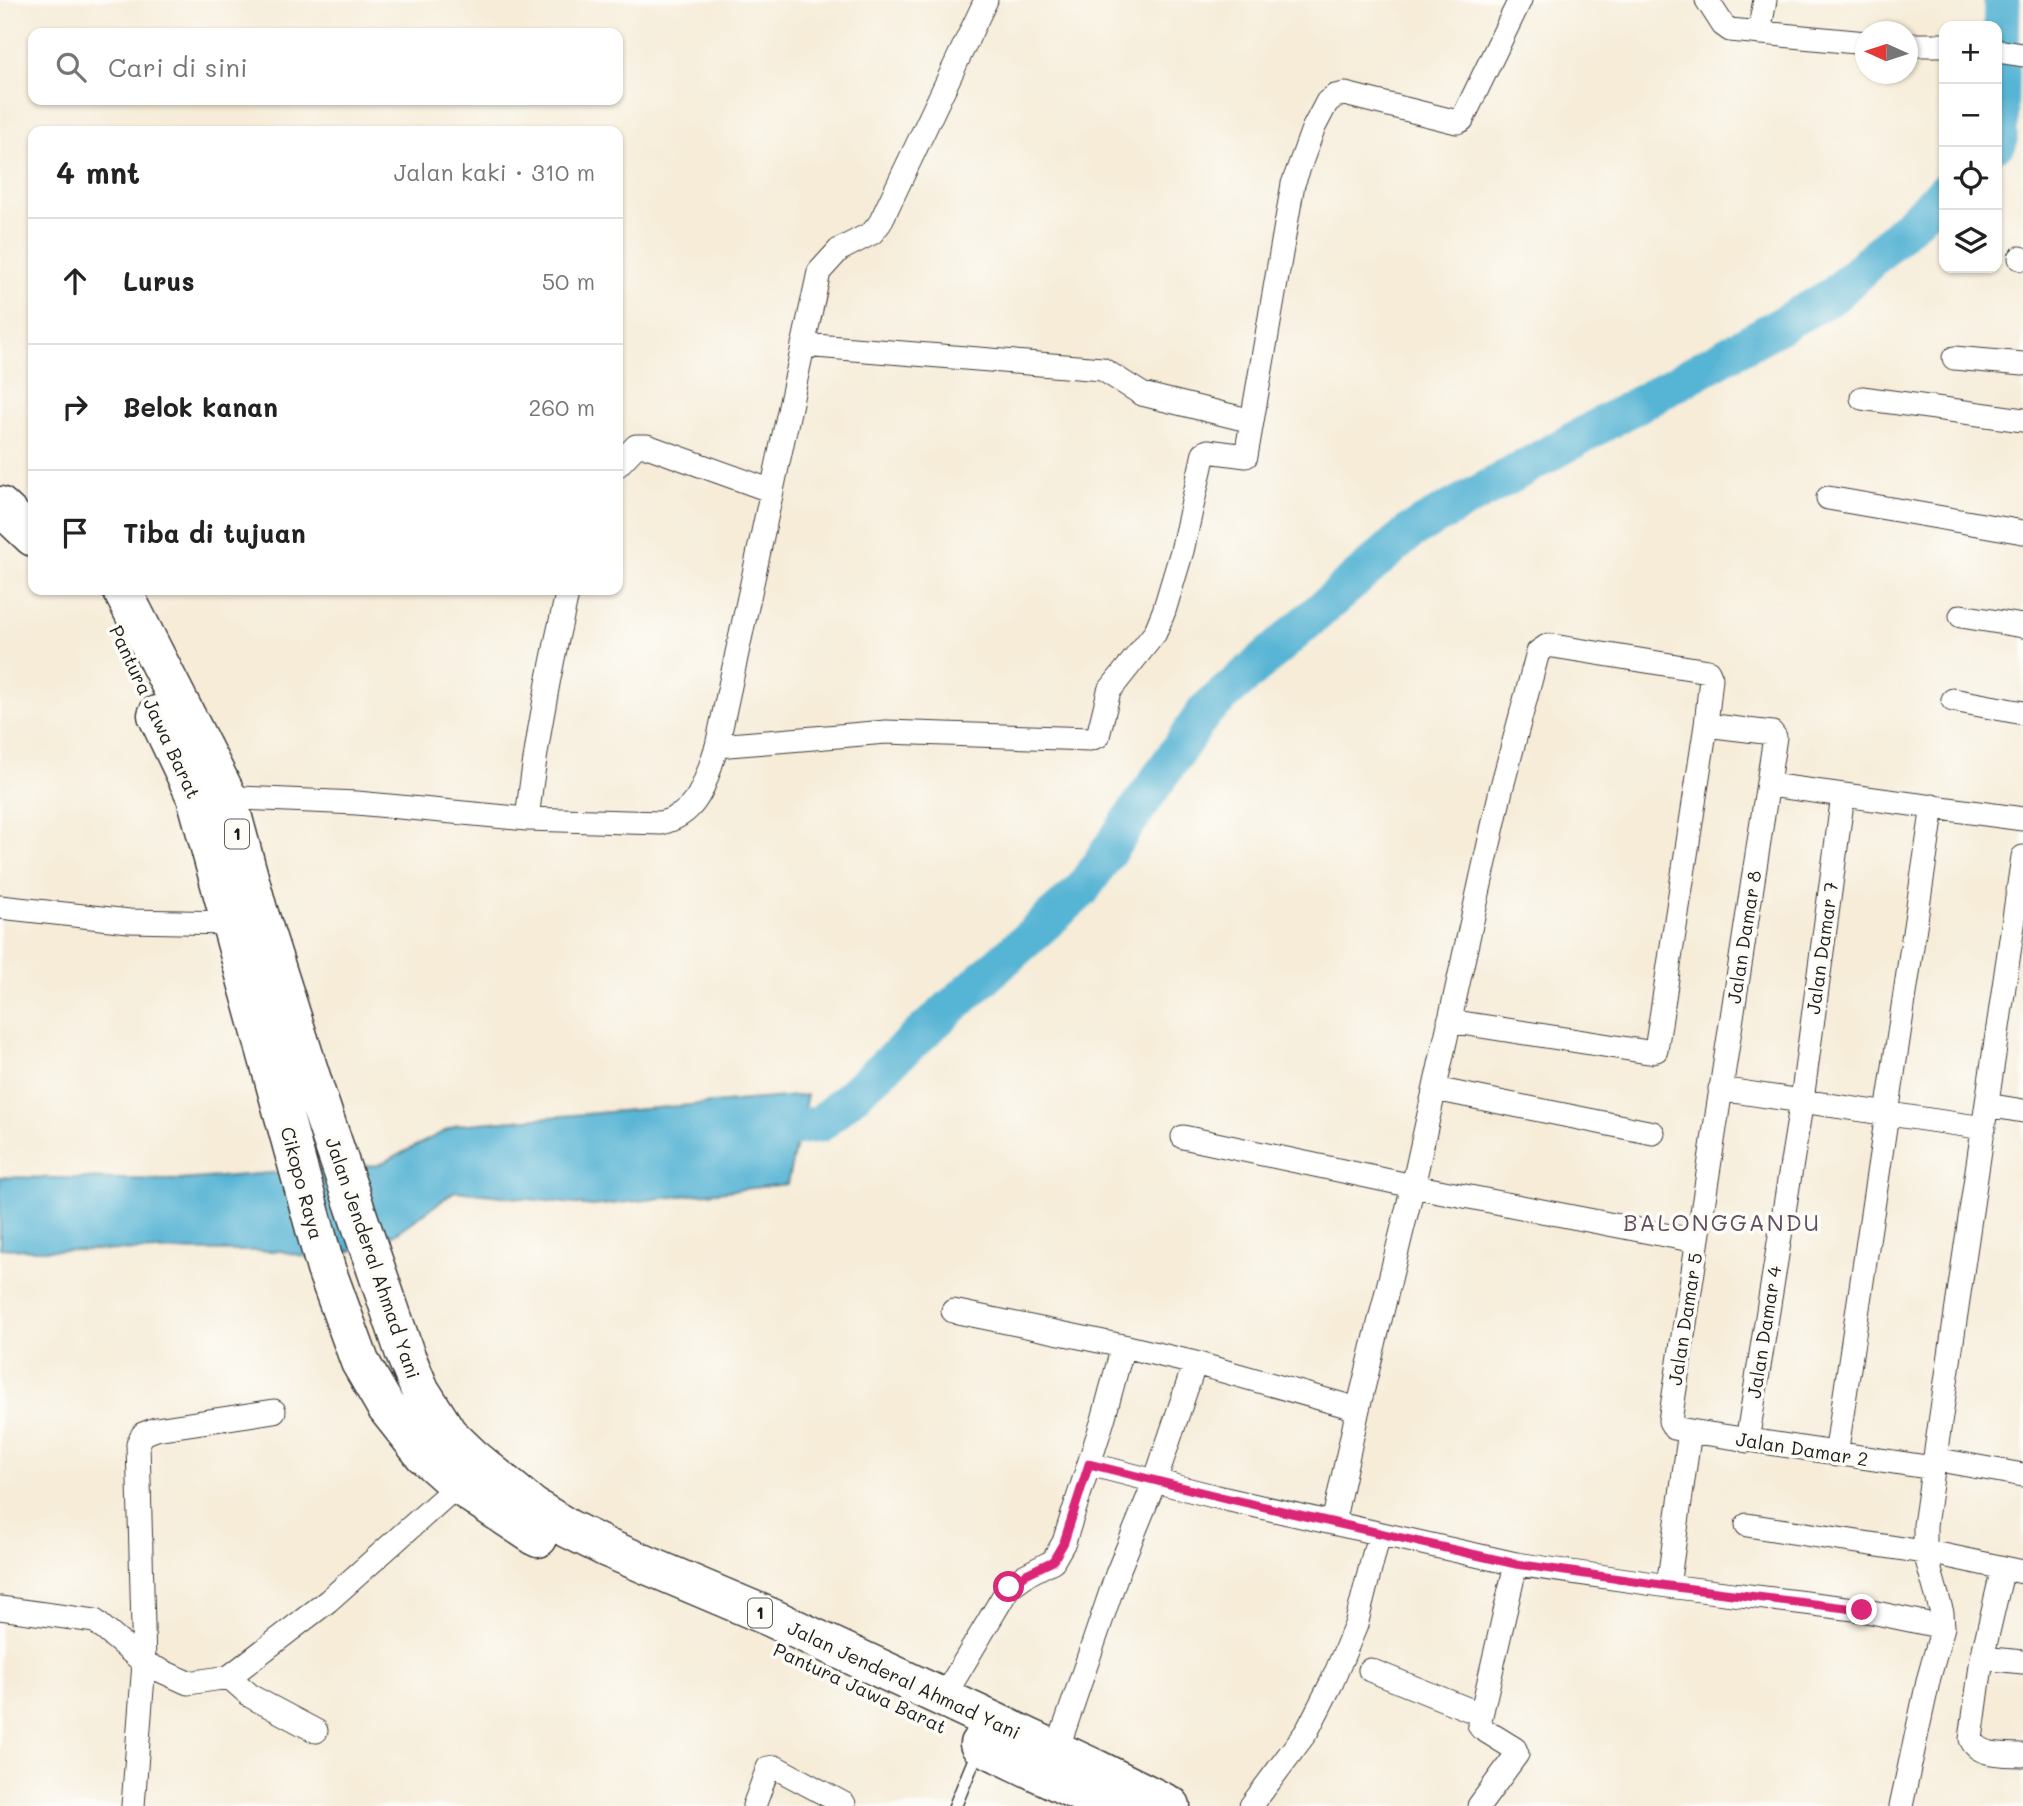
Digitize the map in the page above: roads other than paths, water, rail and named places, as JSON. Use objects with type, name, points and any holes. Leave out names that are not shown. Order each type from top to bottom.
[{"type":"highway","points":[[0,477],[28,497]]},
{"type":"highway","points":[[0,506],[28,532]]},
{"type":"highway","name":"Pantura Jawa Barat","points":[[97,595],[212,797],[244,916],[253,1002]]},
{"type":"highway","name":"1","points":[[124,595],[212,797]]},
{"type":"highway","name":"Jalan Jenderal Ahmad Yani","points":[[244,916],[316,1093],[405,1353],[420,1390],[448,1434],[533,1507],[566,1528],[772,1618],[943,1698],[986,1732],[1057,1750],[1092,1794],[1171,1806]]},
{"type":"highway","name":"Cikopo Raya","points":[[253,1002],[326,1269],[360,1362]]},
{"type":"highway","name":"Pantura Jawa Barat","points":[[360,1362],[386,1407],[424,1455],[458,1485],[525,1531],[612,1578],[905,1705],[986,1732],[1092,1794]]},
{"type":"street","points":[[212,797],[357,803],[527,819],[661,823],[676,819],[690,808],[700,794],[717,746],[819,272],[839,250],[872,233],[880,223],[986,0]]},
{"type":"street","points":[[1707,0],[1723,25],[1730,30],[1855,42]]},
{"type":"street","points":[[1759,33],[1765,0]]},
{"type":"street","points":[[717,746],[886,733],[1096,738],[1109,691],[1155,633],[1164,611],[1182,551],[1205,453],[1208,451],[1245,457],[1293,184],[1309,138],[1327,102],[1335,96],[1345,94],[1457,122],[1462,120],[1513,2]]},
{"type":"street","points":[[1918,45],[1939,45]]},
{"type":"street","points":[[2002,52],[2023,55]]},
{"type":"street","points":[[803,345],[1102,369],[1142,394],[1252,421]]},
{"type":"street","points":[[1954,358],[2023,364]]},
{"type":"street","points":[[1863,397],[2023,419]]},
{"type":"street","points":[[623,460],[636,446],[647,446],[772,491]]},
{"type":"street","points":[[1828,498],[2023,532]]},
{"type":"street","points":[[527,819],[546,691],[567,595]]},
{"type":"street","points":[[1961,616],[2023,626]]},
{"type":"street","points":[[1333,1524],[1435,1090],[1449,1021],[1501,790],[1538,652],[1547,646],[1553,646],[1708,671],[1711,678],[1706,725],[1654,1051],[1449,1021]]},
{"type":"street","points":[[1953,700],[2023,713]]},
{"type":"street","name":"Jalan Damar 8","points":[[1706,725],[1774,734],[1769,785],[1720,1089]]},
{"type":"street","points":[[1769,785],[2023,819]]},
{"type":"street","name":"Jalan Damar 7","points":[[1802,1100],[1843,795]]},
{"type":"street","points":[[1836,1455],[1933,806]]},
{"type":"street","points":[[1901,1806],[1942,1627],[1941,1613],[1924,1553],[1925,1525],[2023,857]]},
{"type":"street","points":[[0,907],[129,920],[244,916]]},
{"type":"street","points":[[1720,1089],[1888,1114],[1986,1116],[2023,1111]]},
{"type":"street","name":"Jalan Damar 5","points":[[1668,1586],[1681,1428],[1670,1416],[1720,1089]]},
{"type":"street","points":[[1435,1090],[1653,1133]]},
{"type":"street","name":"Jalan Damar 4","points":[[1747,1441],[1802,1100]]},
{"type":"street","points":[[1183,1137],[1413,1186],[1696,1241]]},
{"type":"street","points":[[953,1311],[1195,1363],[1358,1409]]},
{"type":"street","points":[[943,1698],[1009,1587],[1026,1574],[1053,1561],[1064,1542],[1122,1346]]},
{"type":"street","points":[[1057,1750],[1117,1574],[1155,1481],[1195,1363]]},
{"type":"street","points":[[133,1806],[144,1662],[138,1444],[143,1434],[156,1429],[274,1411]]},
{"type":"street","name":"Jalan Damar 2","points":[[1681,1428],[1836,1455],[1934,1463],[2023,1475]]},
{"type":"street","points":[[1089,1464],[1333,1524],[1516,1564],[1848,1608],[1942,1627]]},
{"type":"street","points":[[0,1608],[95,1621],[144,1662],[188,1683],[229,1676],[328,1601],[458,1485]]},
{"type":"street","points":[[1747,1525],[1943,1555],[2013,1570],[1982,1658],[1971,1739],[1973,1744],[1990,1752],[2023,1755]]},
{"type":"street","points":[[1251,1806],[1307,1731],[1332,1682],[1356,1625],[1379,1534]]},
{"type":"street","points":[[1479,1806],[1517,1754],[1515,1749],[1481,1728],[1480,1714],[1516,1564]]},
{"type":"street","points":[[1982,1658],[2023,1662]]},
{"type":"street","points":[[1370,1670],[1480,1714]]},
{"type":"street","points":[[229,1676],[252,1697],[316,1731]]},
{"type":"street","points":[[754,1806],[768,1768],[775,1767],[844,1804]]},
{"type":"lane","points":[[955,1806],[986,1732]]},
{"type":"water","points":[[807,1095],[787,1184],[593,1206],[455,1191],[395,1234],[324,1261],[281,1251],[0,1248],[0,1177],[180,1180],[378,1165],[457,1125]]},
{"type":"waterway","points":[[2000,84],[2002,0]]},
{"type":"waterway","points":[[752,1133],[820,1124],[1081,891],[1205,711],[1411,531],[1834,295],[1939,197]]},
{"type":"district","name":"BALONGGANDU","points":[[1722,1223]]}]
